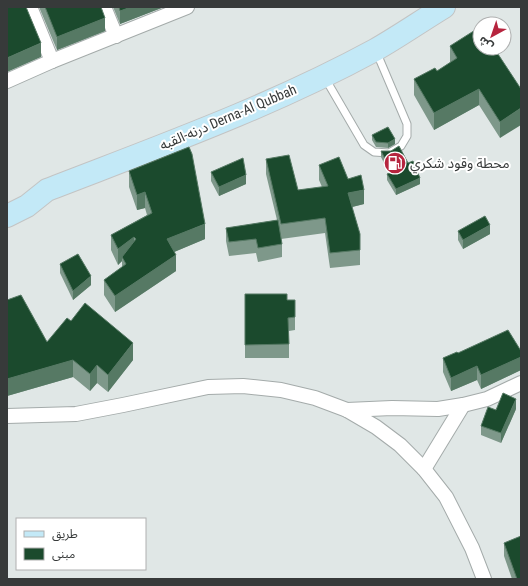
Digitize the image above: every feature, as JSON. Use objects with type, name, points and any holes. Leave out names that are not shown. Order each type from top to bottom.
[{"type":"main road","name":"درنه-القبه Derna-Al Qubbah","points":[[7,216],[27,206],[47,190],[224,122],[324,76],[376,50],[444,7]]},
{"type":"main road","points":[[7,201],[22,195],[47,190]]},
{"type":"street","points":[[30,7],[52,61]]},
{"type":"street","points":[[104,7],[116,36]]},
{"type":"street","points":[[7,81],[180,8]]},
{"type":"street","points":[[347,410],[392,408],[438,409],[487,400],[521,383]]},
{"type":"street","points":[[7,416],[76,414],[208,387],[243,386],[282,390],[315,398],[347,410],[376,427],[400,446],[424,469],[446,497],[466,536],[484,579]]},
{"type":"street","points":[[424,469],[463,405]]},
{"type":"lane","points":[[324,76],[364,145],[374,152],[389,153],[401,146],[407,136],[407,124],[376,50]]},
{"type":"building","points":[[7,7],[26,7],[41,43],[7,58]]},
{"type":"building","points":[[45,7],[101,7],[105,18],[57,37]]},
{"type":"building","points":[[119,7],[131,7],[120,11]]},
{"type":"building","points":[[472,32],[472,56],[499,56],[521,89],[521,108],[500,122],[479,89],[434,113],[414,79],[435,68],[437,71],[457,58],[450,46]]},
{"type":"building","points":[[388,127],[395,139],[388,143],[376,142],[372,135]]},
{"type":"building","points":[[399,146],[408,163],[413,161],[420,178],[396,189],[387,174],[392,172],[381,151],[391,151]]},
{"type":"building","points":[[189,147],[192,154],[205,224],[167,239],[176,255],[115,296],[104,280],[126,264],[122,257],[136,239],[134,237],[118,249],[111,235],[152,213],[145,192],[137,195],[129,171]]},
{"type":"building","points":[[289,155],[298,190],[328,186],[319,165],[339,157],[348,179],[361,175],[364,190],[348,193],[360,234],[360,250],[330,253],[325,218],[281,224],[266,159]]},
{"type":"building","points":[[243,158],[246,175],[219,187],[211,172]]},
{"type":"building","points":[[485,216],[490,225],[463,240],[458,231]]},
{"type":"building","points":[[278,220],[282,244],[258,248],[256,239],[229,242],[226,228]]},
{"type":"building","points":[[78,254],[91,276],[73,291],[60,264]]},
{"type":"building","points":[[245,294],[287,294],[287,300],[295,300],[295,317],[288,318],[289,344],[245,345]]},
{"type":"building","points":[[21,295],[47,342],[67,318],[71,321],[85,303],[133,343],[108,375],[97,365],[90,374],[73,360],[7,379],[7,300]]},
{"type":"building","points":[[508,330],[521,351],[521,357],[481,375],[477,366],[451,378],[443,358],[457,352],[458,353]]},
{"type":"building","points":[[503,393],[516,399],[501,433],[481,426],[488,407],[496,410]]},
{"type":"building","points":[[521,536],[521,579],[517,579],[504,543]]},
{"type":"place","name":"محطة وقود شكري","points":[[395,163]]}]
